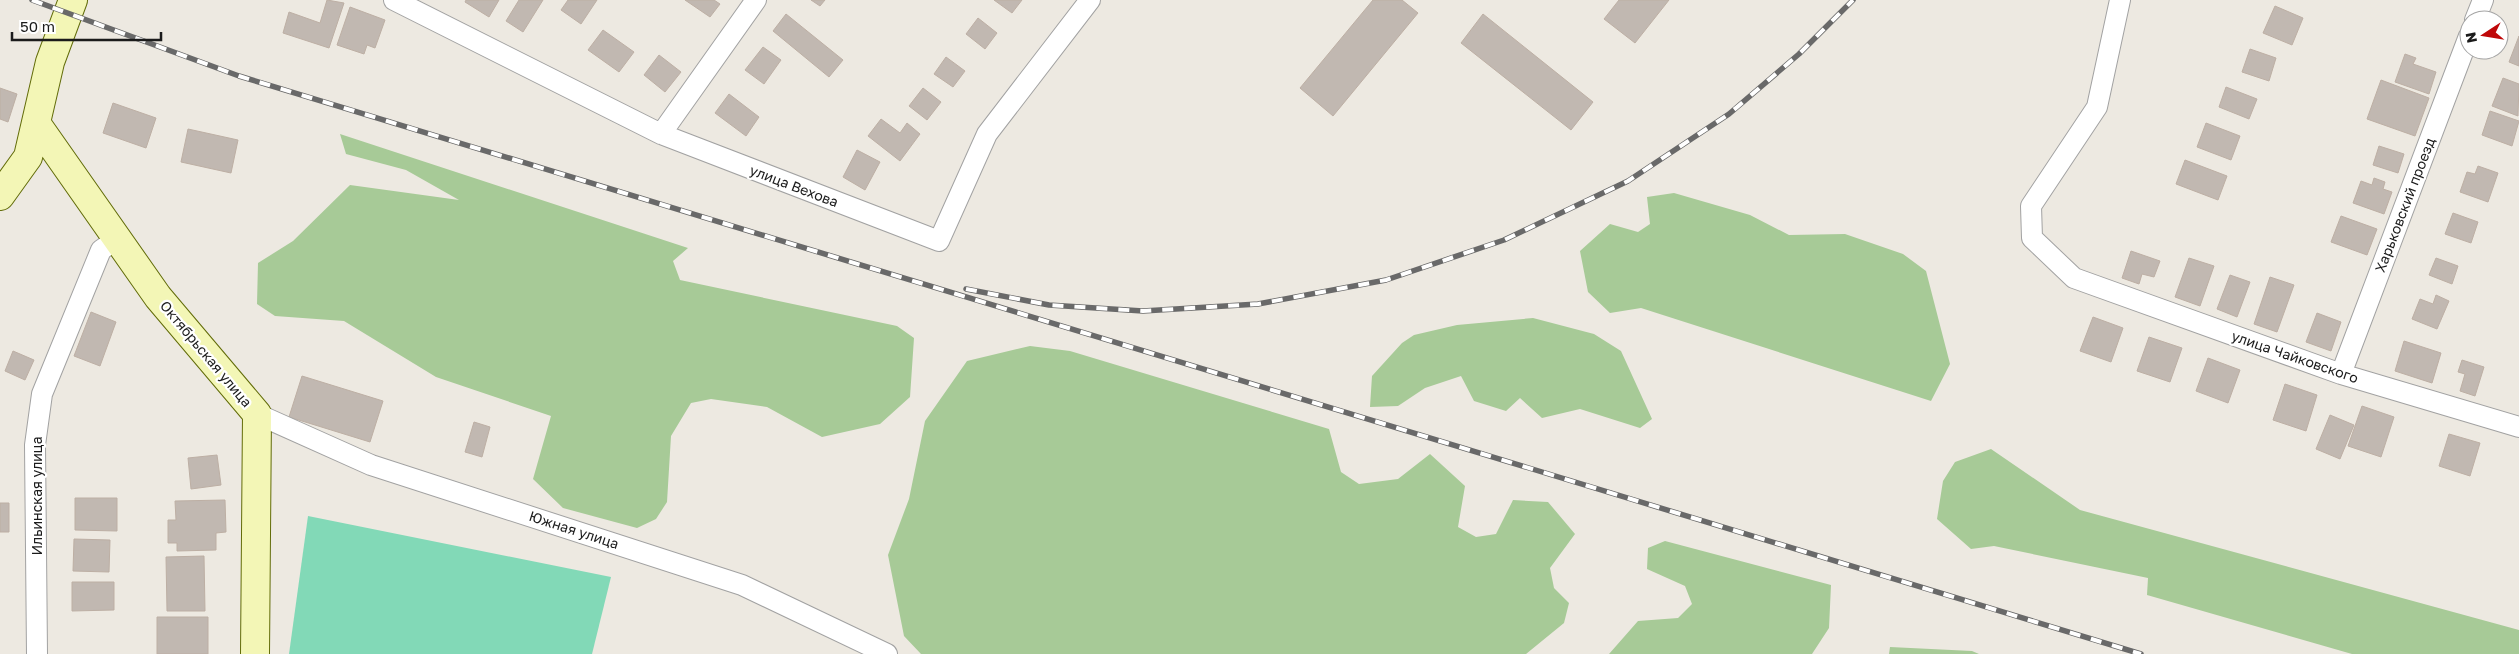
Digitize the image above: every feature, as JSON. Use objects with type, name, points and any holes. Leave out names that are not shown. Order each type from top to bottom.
[{"type":"street","points":[[2,187],[28,157],[50,62],[73,0]]},
{"type":"street","points":[[661,134],[756,0]]},
{"type":"street","name":"улица Вехова","points":[[407,3],[661,134],[939,242],[987,134],[1090,0]]},
{"type":"street","name":"улица Чайковского","points":[[2120,0],[2097,107],[2031,206],[2032,238],[2074,278],[2341,374],[2519,427]]},
{"type":"street","name":"Харьковский проезд","points":[[2341,374],[2460,60]]},
{"type":"street","name":"Октябрьская улица","points":[[36,123],[158,297],[256,414],[255,654]]},
{"type":"street","name":"Ильинская улица","points":[[37,654],[35,444],[42,394],[101,250],[117,238]]},
{"type":"street","name":"Южная улица","points":[[256,414],[371,465],[742,585],[888,654]]},
{"type":"green space","points":[[340,134],[688,248],[673,261],[680,280],[897,326],[914,338],[910,397],[880,424],[822,437],[767,407],[711,399],[691,403],[671,436],[667,502],[656,519],[637,528],[563,508],[533,479],[551,416],[436,377],[344,321],[275,316],[257,304],[258,263],[293,241],[350,185],[459,200],[406,170],[346,154]]},
{"type":"green space","points":[[1674,193],[1750,215],[1789,235],[1845,234],[1903,254],[1926,271],[1950,364],[1931,401],[1641,308],[1610,313],[1588,292],[1580,251],[1610,224],[1638,232],[1650,224],[1647,197]]},
{"type":"green space","points":[[1533,318],[1594,334],[1621,351],[1652,419],[1640,428],[1580,409],[1542,418],[1520,398],[1506,411],[1474,401],[1461,376],[1425,388],[1398,406],[1370,407],[1372,376],[1402,343],[1414,335],[1457,325]]},
{"type":"green space","points":[[1030,346],[1070,351],[1329,429],[1341,472],[1359,484],[1398,479],[1430,454],[1465,486],[1458,527],[1476,537],[1496,534],[1513,500],[1548,502],[1575,534],[1550,568],[1554,588],[1569,603],[1564,623],[1526,654],[921,654],[904,636],[888,555],[909,499],[925,421],[967,361]]},
{"type":"green space","points":[[1991,449],[2080,510],[2519,630],[2519,654],[2352,654],[2147,595],[2148,578],[1994,546],[1971,549],[1937,519],[1943,481],[1955,462]]},
{"type":"green space","points":[[308,516],[611,577],[592,654],[289,654]]},
{"type":"green space","points":[[1665,541],[1831,585],[1829,628],[1812,654],[1609,654],[1638,621],[1678,618],[1692,604],[1685,586],[1647,569],[1648,548]]},
{"type":"green space","points":[[1890,647],[1972,651],[1979,654],[1889,654]]},
{"type":"building","points":[[327,0],[344,3],[329,48],[283,33],[289,12],[320,23]]},
{"type":"building","points":[[466,0],[499,0],[489,17],[465,2]]},
{"type":"building","points":[[519,0],[543,0],[523,32],[506,21]]},
{"type":"building","points":[[568,0],[597,0],[581,24],[561,10]]},
{"type":"building","points":[[685,0],[714,0],[720,4],[710,17]]},
{"type":"building","points":[[811,0],[825,0],[820,6]]},
{"type":"building","points":[[994,0],[1022,0],[1012,13]]},
{"type":"building","points":[[1373,0],[1402,0],[1418,13],[1333,116],[1300,88]]},
{"type":"building","points":[[1619,0],[1669,0],[1635,43],[1604,19]]},
{"type":"building","points":[[2275,6],[2303,18],[2292,45],[2263,33]]},
{"type":"building","points":[[350,7],[385,20],[375,48],[367,45],[364,54],[337,45]]},
{"type":"building","points":[[786,14],[843,60],[829,77],[773,31]]},
{"type":"building","points":[[1483,14],[1593,102],[1571,130],[1461,43]]},
{"type":"building","points":[[978,18],[997,33],[985,49],[966,34]]},
{"type":"building","points":[[603,30],[634,52],[619,72],[588,50]]},
{"type":"building","points":[[2519,36],[2519,66],[2509,62]]},
{"type":"building","points":[[763,47],[781,60],[764,84],[745,70]]},
{"type":"building","points":[[2250,49],[2276,58],[2269,81],[2242,72]]},
{"type":"building","points":[[2405,54],[2416,58],[2413,64],[2436,72],[2429,94],[2395,82]]},
{"type":"building","points":[[659,55],[681,72],[665,92],[644,75]]},
{"type":"building","points":[[946,57],[965,71],[953,87],[934,74]]},
{"type":"building","points":[[2503,78],[2519,84],[2518,116],[2492,106]]},
{"type":"building","points":[[2381,80],[2429,98],[2415,136],[2367,119]]},
{"type":"building","points":[[2226,87],[2257,99],[2249,119],[2219,107]]},
{"type":"building","points":[[0,88],[17,94],[8,122],[0,119]]},
{"type":"building","points":[[923,88],[941,102],[927,120],[909,106]]},
{"type":"building","points":[[729,94],[759,117],[746,136],[715,113]]},
{"type":"building","points":[[113,103],[156,118],[146,148],[103,133]]},
{"type":"building","points":[[2490,111],[2519,121],[2512,146],[2482,135]]},
{"type":"building","points":[[881,119],[900,133],[907,123],[920,134],[900,161],[868,136]]},
{"type":"building","points":[[2206,123],[2240,136],[2231,160],[2197,147]]},
{"type":"building","points":[[188,129],[238,140],[231,173],[181,162]]},
{"type":"building","points":[[2379,146],[2404,154],[2398,173],[2373,165]]},
{"type":"building","points":[[857,150],[880,162],[865,190],[843,177]]},
{"type":"building","points":[[2185,160],[2227,176],[2218,200],[2176,184]]},
{"type":"building","points":[[2478,166],[2498,173],[2488,202],[2460,192],[2467,172],[2475,174]]},
{"type":"building","points":[[2374,178],[2385,182],[2383,189],[2392,192],[2384,214],[2353,203],[2361,181],[2372,185]]},
{"type":"building","points":[[2453,213],[2478,222],[2471,243],[2445,234]]},
{"type":"building","points":[[2341,216],[2377,229],[2367,255],[2331,242]]},
{"type":"building","points":[[2131,251],[2160,261],[2154,277],[2142,274],[2139,284],[2122,278]]},
{"type":"building","points":[[2189,258],[2214,266],[2200,306],[2175,297]]},
{"type":"building","points":[[2436,258],[2458,266],[2452,284],[2429,275]]},
{"type":"building","points":[[2230,275],[2250,282],[2237,317],[2217,309]]},
{"type":"building","points":[[2270,277],[2294,285],[2277,332],[2254,324]]},
{"type":"building","points":[[2436,295],[2449,301],[2437,329],[2412,319],[2420,299],[2433,304]]},
{"type":"building","points":[[91,312],[116,322],[100,366],[74,356]]},
{"type":"building","points":[[2317,313],[2341,322],[2331,351],[2306,342]]},
{"type":"building","points":[[2093,317],[2123,328],[2111,362],[2080,351]]},
{"type":"building","points":[[2149,337],[2182,348],[2170,382],[2137,371]]},
{"type":"building","points":[[2404,341],[2441,353],[2432,383],[2395,371]]},
{"type":"building","points":[[13,351],[34,360],[25,380],[5,371]]},
{"type":"building","points":[[2208,358],[2240,370],[2228,403],[2196,391]]},
{"type":"building","points":[[2462,360],[2484,367],[2475,396],[2460,391],[2465,374],[2458,372]]},
{"type":"building","points":[[302,376],[383,401],[370,442],[289,417]]},
{"type":"building","points":[[2285,384],[2317,395],[2306,431],[2273,420]]},
{"type":"building","points":[[2362,406],[2394,417],[2381,457],[2348,446]]},
{"type":"building","points":[[2330,415],[2354,425],[2340,459],[2316,449]]},
{"type":"building","points":[[474,422],[490,427],[482,457],[465,452]]},
{"type":"building","points":[[2449,434],[2480,443],[2470,476],[2439,466]]},
{"type":"building","points":[[217,455],[221,485],[191,489],[188,458]]},
{"type":"building","points":[[75,498],[117,498],[117,531],[75,530]]},
{"type":"building","points":[[225,500],[226,532],[216,533],[216,550],[177,551],[177,543],[168,543],[168,520],[176,520],[175,501]]},
{"type":"building","points":[[0,503],[9,503],[9,532],[0,532]]},
{"type":"building","points":[[74,539],[110,540],[109,572],[73,571]]},
{"type":"building","points":[[204,556],[205,611],[167,611],[166,557]]},
{"type":"building","points":[[72,582],[114,582],[114,610],[72,611]]},
{"type":"building","points":[[157,617],[208,617],[208,654],[157,654]]},
{"type":"railway","points":[[32,0],[239,76],[2141,654]]},
{"type":"railway","points":[[966,289],[1049,305],[1143,311],[1258,304],[1386,280],[1504,240],[1628,181],[1729,114],[1799,54],[1853,0]]}]
